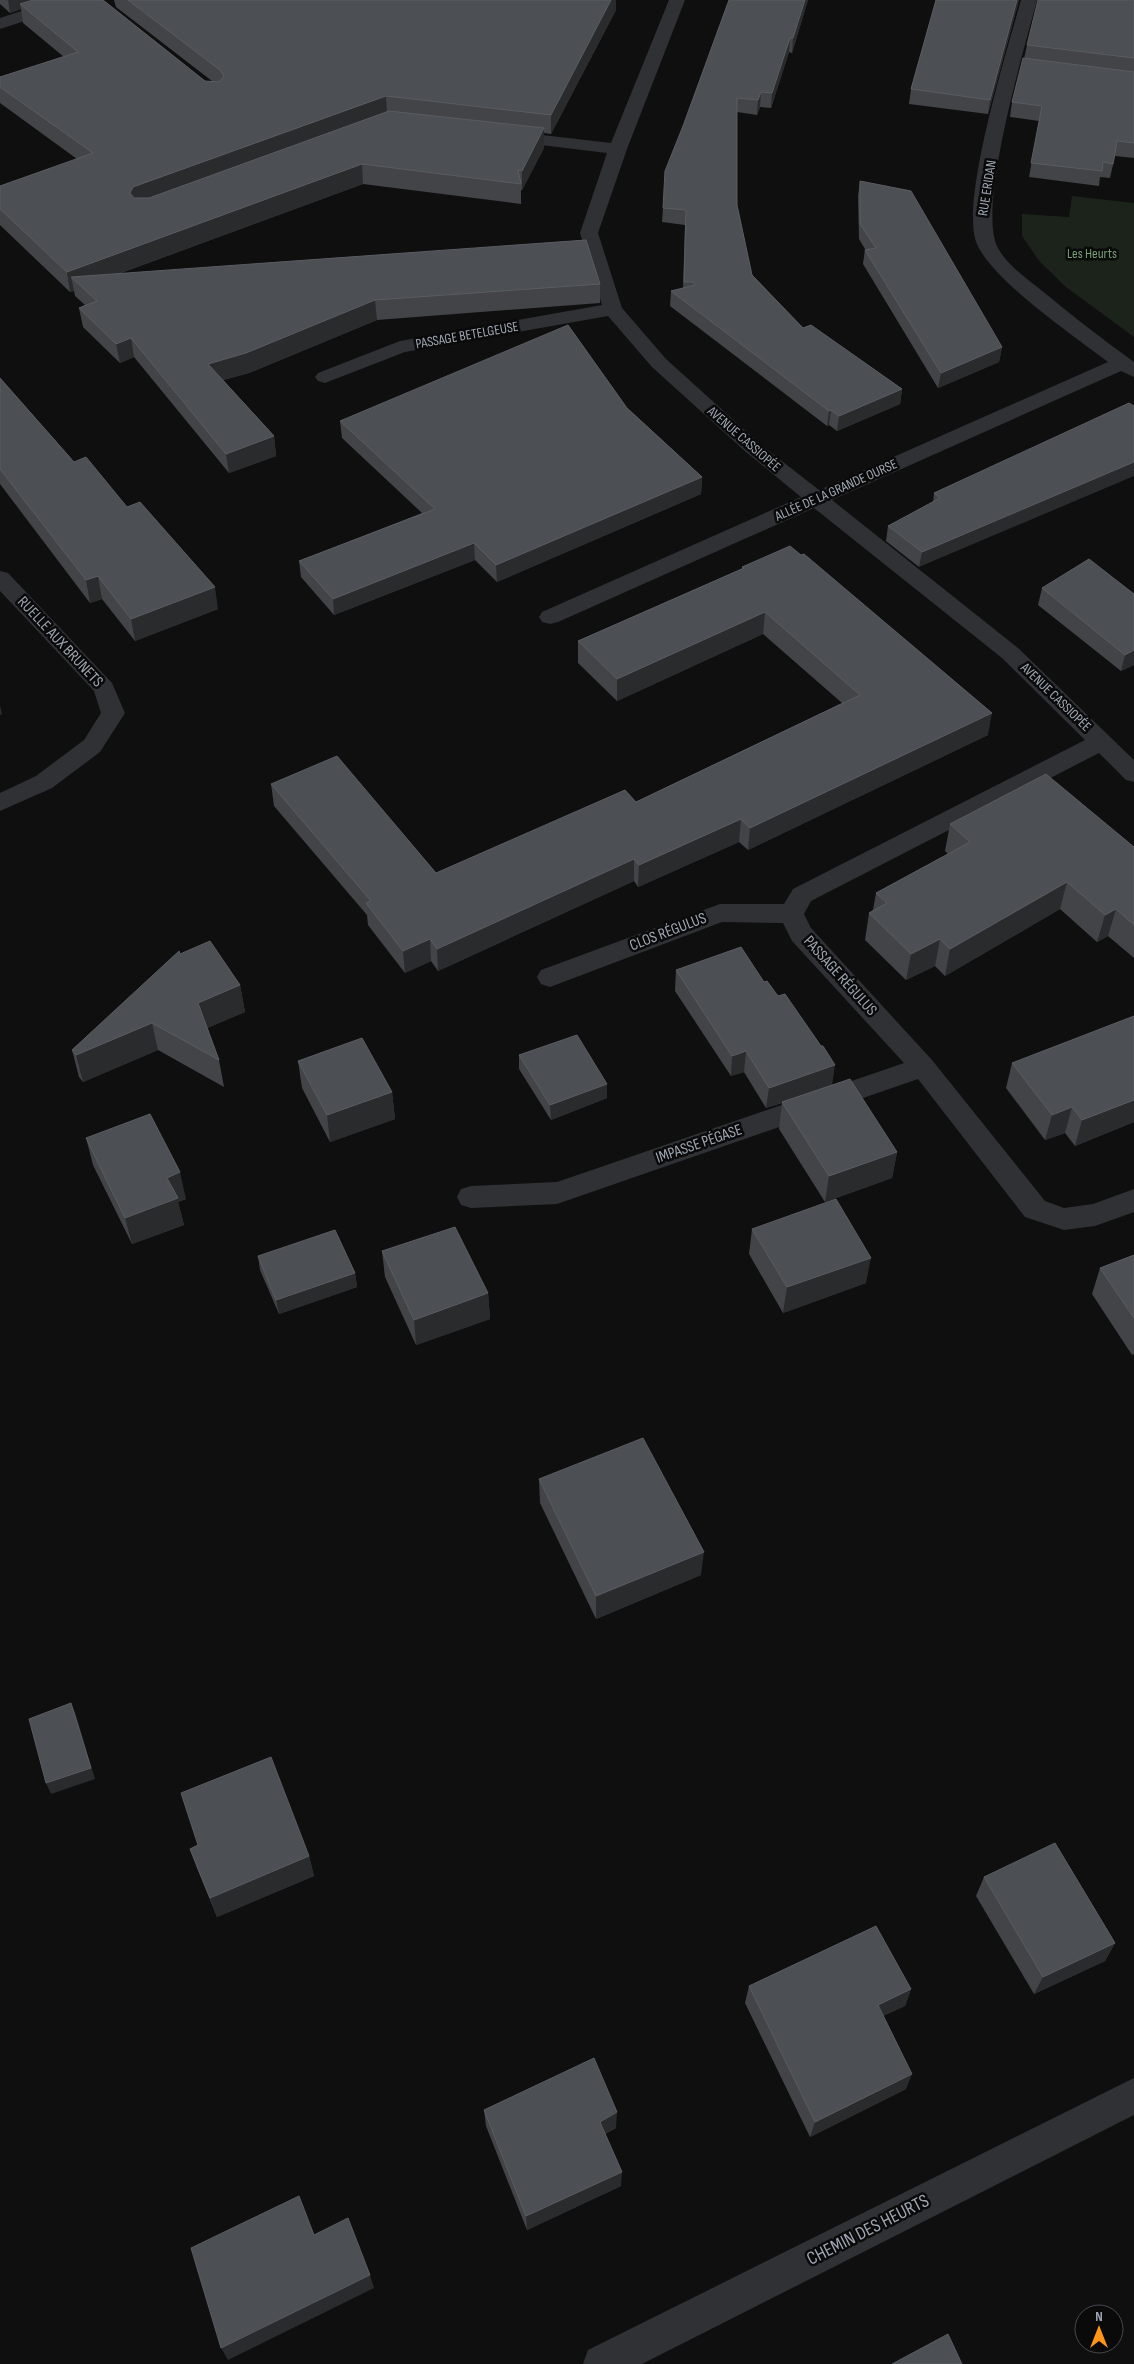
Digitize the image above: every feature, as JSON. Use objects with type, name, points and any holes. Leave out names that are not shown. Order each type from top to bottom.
[{"type":"street","points":[[0,24],[71,0]]},
{"type":"street","name":"AVENUE CASSIOPÉE","points":[[677,0],[618,149],[589,234],[613,309],[658,363],[753,448],[1010,653],[1134,774]]},
{"type":"street","name":"RUE ERIDAN","points":[[1029,0],[1012,65],[983,197],[981,226],[985,241],[1001,264],[1014,278],[1067,322],[1128,367]]},
{"type":"street","points":[[1012,65],[1031,68]]},
{"type":"street","points":[[493,134],[618,149]]},
{"type":"street","name":"PASSAGE BETELGEUSE","points":[[325,378],[400,347],[613,309]]},
{"type":"street","name":"ALLÉE DE LA GRANDE OURSE","points":[[550,618],[816,499],[1128,367]]},
{"type":"street","name":"RUELLE AUX BRUNETS","points":[[0,578],[104,688],[113,713],[92,746],[44,782],[0,803]]},
{"type":"street","points":[[791,914],[802,894],[1101,742]]},
{"type":"street","name":"CLOS RÉGULUS","points":[[550,977],[720,913],[756,912],[791,914]]},
{"type":"street","name":"PASSAGE RÉGULUS","points":[[791,914],[801,934],[923,1067],[1035,1209],[1064,1219],[1095,1216],[1134,1200]]},
{"type":"street","name":"IMPASSE PÉGASE","points":[[470,1197],[558,1193],[923,1067]]},
{"type":"street","name":"CHEMIN DES HEURTS","points":[[602,2364],[1134,2096]]},
{"type":"green space","name":"Les Heurts","points":[[1072,196],[1134,203],[1134,337],[1066,287],[1040,262],[1022,236],[1022,214],[1069,217]]},
{"type":"building","points":[[33,0],[103,0],[205,81],[219,82],[224,76],[220,70],[128,0],[611,0],[551,115],[386,96],[133,187],[130,193],[134,198],[149,198],[389,111],[544,128],[522,171],[518,170],[521,184],[362,164],[67,272],[0,209],[0,186],[93,153],[0,87],[0,77],[78,52],[20,4]]},
{"type":"building","points":[[729,0],[805,0],[772,93],[761,92],[758,100],[737,98],[737,205],[752,275],[803,328],[811,325],[902,389],[839,416],[831,410],[829,411],[671,291],[695,285],[693,282],[684,282],[686,210],[663,208],[665,171]]},
{"type":"building","points":[[936,0],[1017,0],[990,100],[911,89]]},
{"type":"building","points":[[1038,0],[1134,0],[1134,58],[1027,45]]},
{"type":"building","points":[[1023,58],[1134,72],[1134,143],[1117,141],[1113,164],[1103,162],[1102,171],[1031,163],[1042,106],[1012,102]]},
{"type":"building","points":[[860,181],[911,191],[1002,347],[941,373],[865,250],[876,248],[860,224]]},
{"type":"building","points":[[586,240],[600,284],[375,300],[246,353],[208,364],[274,436],[226,454],[131,338],[116,344],[79,308],[97,301],[71,277]]},
{"type":"building","points":[[568,325],[627,408],[702,477],[496,565],[474,543],[333,599],[299,561],[435,509],[340,421]]},
{"type":"building","points":[[0,378],[74,462],[86,457],[127,507],[140,502],[215,587],[131,619],[98,576],[86,580],[0,469]]},
{"type":"building","points":[[1129,403],[1134,406],[1134,462],[922,552],[888,526],[940,498],[934,493]]},
{"type":"building","points":[[790,546],[801,555],[804,554],[992,713],[750,828],[741,819],[639,865],[634,859],[437,949],[430,939],[403,951],[366,903],[371,901],[271,784],[337,756],[436,873],[625,790],[636,802],[860,695],[765,612],[617,679],[578,641]]},
{"type":"building","points":[[1089,559],[1134,594],[1134,650],[1125,655],[1042,588]]},
{"type":"building","points":[[1046,774],[1134,847],[1134,925],[1116,909],[1105,915],[1067,882],[950,949],[940,939],[911,954],[869,913],[887,903],[876,893],[970,842],[950,824]]},
{"type":"building","points":[[210,941],[240,985],[198,1003],[219,1060],[152,1023],[76,1055],[72,1050],[179,951],[180,954]]},
{"type":"building","points":[[741,947],[764,982],[767,981],[778,996],[785,994],[835,1065],[769,1088],[746,1051],[732,1056],[676,970]]},
{"type":"building","points":[[1134,1016],[1134,1100],[1082,1120],[1072,1107],[1052,1115],[1012,1063]]},
{"type":"building","points":[[577,1035],[607,1084],[550,1105],[519,1055]]},
{"type":"building","points":[[362,1038],[392,1092],[327,1115],[298,1061]]},
{"type":"building","points":[[850,1079],[897,1152],[829,1176],[782,1102]]},
{"type":"building","points":[[150,1114],[180,1172],[167,1178],[178,1198],[125,1218],[86,1138]]},
{"type":"building","points":[[836,1199],[871,1258],[787,1287],[752,1229]]},
{"type":"building","points":[[455,1227],[488,1293],[414,1320],[382,1251]]},
{"type":"building","points":[[335,1230],[355,1273],[276,1300],[258,1256]]},
{"type":"building","points":[[1134,1255],[1134,1318],[1100,1268]]},
{"type":"building","points":[[643,1438],[704,1552],[596,1596],[539,1479]]},
{"type":"building","points":[[71,1703],[91,1768],[46,1783],[29,1719]]},
{"type":"building","points":[[271,1757],[309,1856],[210,1898],[190,1849],[198,1845],[181,1793]]},
{"type":"building","points":[[1055,1843],[1115,1943],[1043,1977],[984,1877]]},
{"type":"building","points":[[876,1926],[911,1989],[878,2005],[912,2074],[815,2122],[749,1986]]},
{"type":"building","points":[[594,2058],[617,2112],[600,2122],[622,2172],[526,2216],[484,2110]]},
{"type":"building","points":[[299,2196],[314,2235],[348,2218],[370,2275],[221,2348],[191,2248]]},
{"type":"building","points":[[948,2334],[962,2364],[892,2364]]}]
